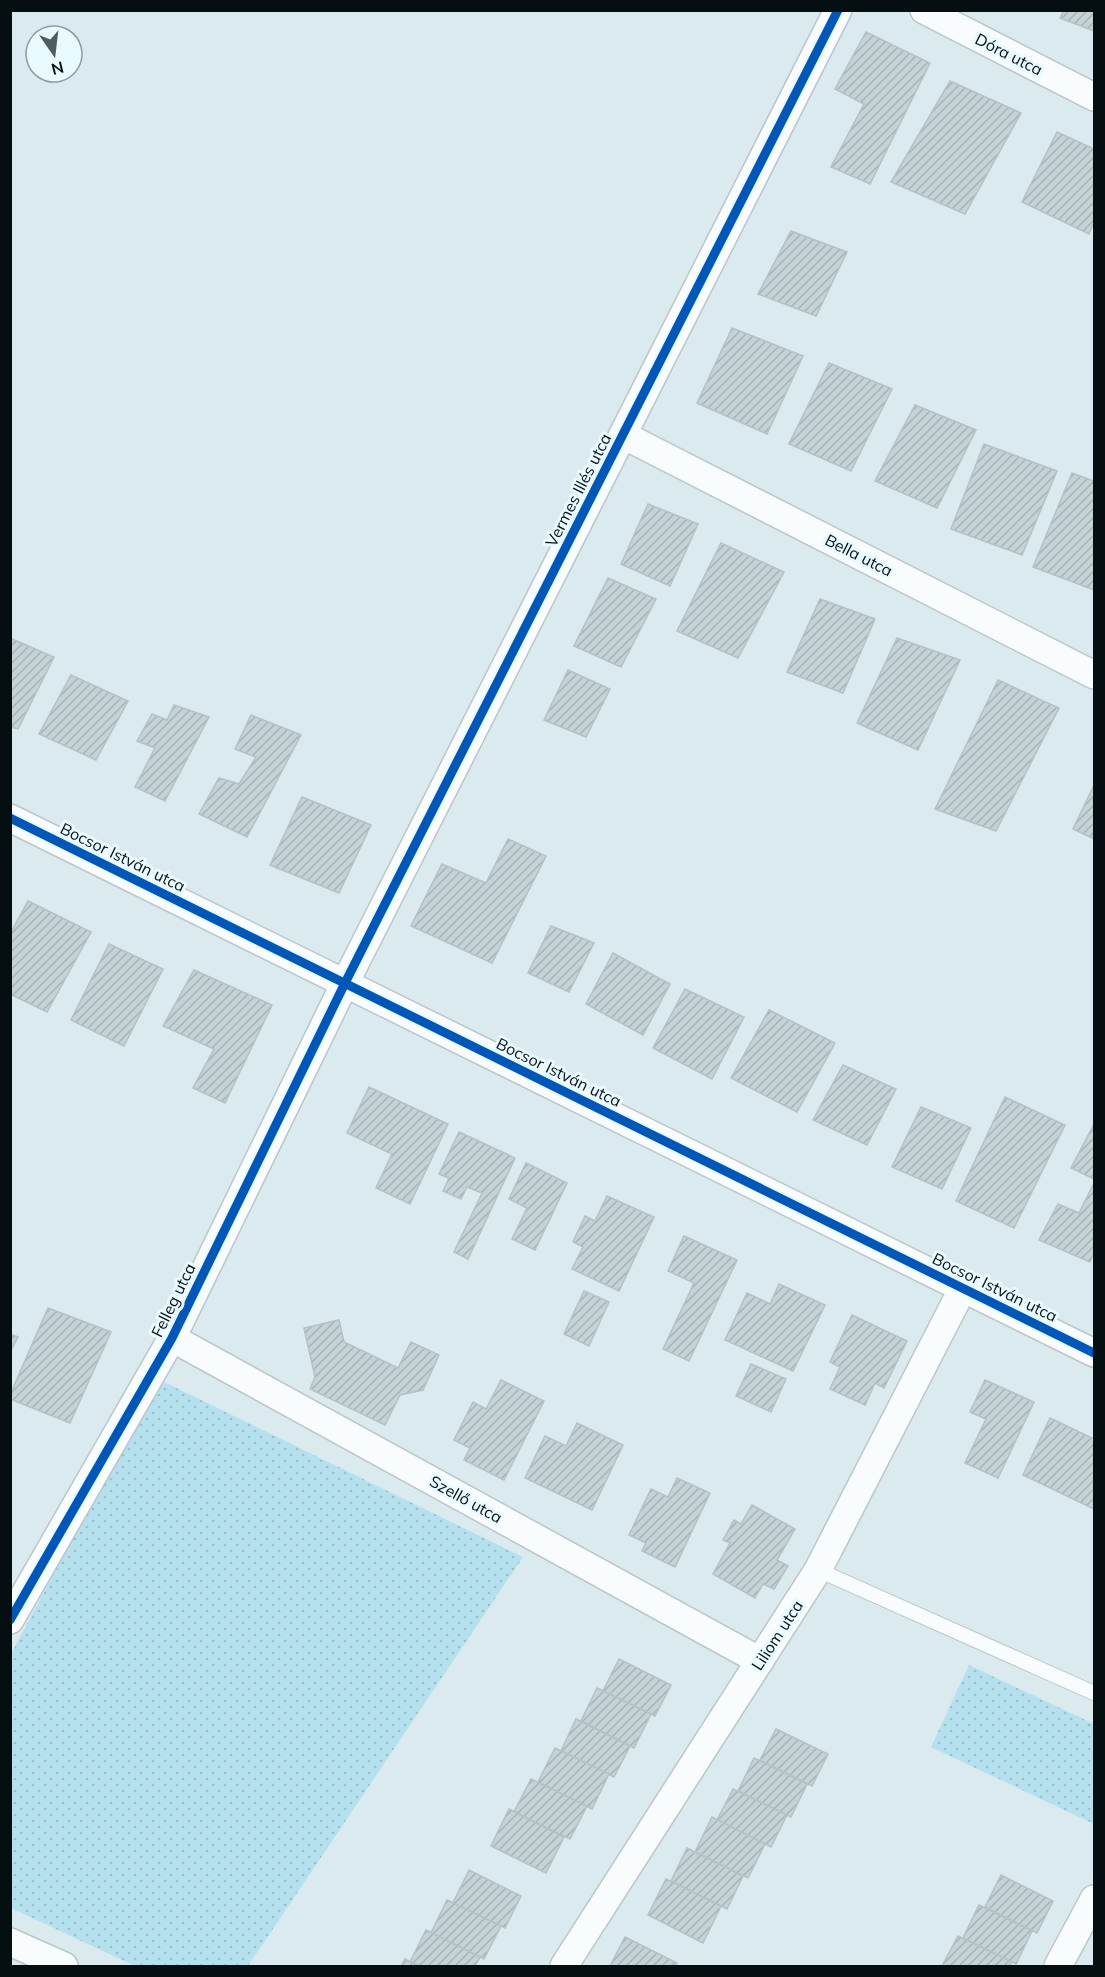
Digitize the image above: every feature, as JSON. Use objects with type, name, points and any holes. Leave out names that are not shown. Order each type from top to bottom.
[{"type":"street","name":"Vermes Illés utca","points":[[345,983],[838,10]]},
{"type":"street","name":"Dóra utca","points":[[924,10],[1095,97]]},
{"type":"street","name":"Bella utca","points":[[623,435],[1095,675]]},
{"type":"street","name":"Bocsor István utca","points":[[10,818],[1095,1353]]},
{"type":"street","name":"Felleg utca","points":[[10,1620],[172,1338],[345,983]]},
{"type":"street","name":"Liliom utca","points":[[564,1966],[818,1570],[963,1288]]},
{"type":"street","name":"Szellő utca","points":[[172,1338],[760,1661]]},
{"type":"street","points":[[1058,1966],[1095,1899]]},
{"type":"street","points":[[10,1942],[64,1966]]},
{"type":"lane","points":[[818,1570],[1095,1693]]},
{"type":"shaded area","points":[[158,1379],[523,1557],[248,1966],[135,1966],[11,1908],[11,1654]]},
{"type":"shaded area","points":[[969,1665],[1094,1724],[1094,1824],[931,1747]]},
{"type":"building","points":[[1064,10],[1094,10],[1094,31],[1060,18]]},
{"type":"building","points":[[866,32],[930,63],[870,184],[831,167],[864,104],[835,89]]},
{"type":"building","points":[[950,81],[1021,113],[965,214],[891,182]]},
{"type":"building","points":[[1057,132],[1094,149],[1094,222],[1089,234],[1022,202]]},
{"type":"building","points":[[791,231],[847,252],[816,316],[758,294]]},
{"type":"building","points":[[732,328],[803,356],[767,434],[697,403]]},
{"type":"building","points":[[829,363],[892,389],[851,471],[789,444]]},
{"type":"building","points":[[915,405],[976,430],[937,508],[875,481]]},
{"type":"building","points":[[984,444],[1057,471],[1022,555],[951,529]]},
{"type":"building","points":[[1072,473],[1094,481],[1094,590],[1033,567]]},
{"type":"building","points":[[648,504],[698,524],[670,586],[621,564]]},
{"type":"building","points":[[721,543],[784,572],[738,658],[677,631]]},
{"type":"building","points":[[608,578],[656,599],[621,667],[574,646]]},
{"type":"building","points":[[820,599],[875,619],[843,693],[787,672]]},
{"type":"building","points":[[10,638],[54,657],[18,729],[10,727]]},
{"type":"building","points":[[897,638],[960,660],[918,750],[857,723]]},
{"type":"building","points":[[568,670],[610,689],[586,737],[544,720]]},
{"type":"building","points":[[71,675],[128,701],[96,760],[39,734]]},
{"type":"building","points":[[998,680],[1059,708],[996,831],[935,809]]},
{"type":"building","points":[[174,705],[209,717],[165,801],[135,787],[155,748],[137,741],[152,714],[167,720]]},
{"type":"building","points":[[251,715],[301,735],[247,837],[199,814],[219,778],[239,784],[256,757],[235,749]]},
{"type":"building","points":[[1094,785],[1094,839],[1073,829]]},
{"type":"building","points":[[302,797],[371,825],[339,893],[270,865]]},
{"type":"building","points":[[508,839],[546,856],[492,963],[411,926],[442,864],[486,883]]},
{"type":"building","points":[[28,901],[91,932],[47,1012],[10,994],[10,934]]},
{"type":"building","points":[[551,926],[594,943],[569,992],[528,973]]},
{"type":"building","points":[[109,944],[163,969],[124,1046],[71,1020]]},
{"type":"building","points":[[613,953],[670,984],[643,1035],[586,1004]]},
{"type":"building","points":[[194,970],[272,1005],[225,1103],[193,1088],[214,1049],[163,1026]]},
{"type":"building","points":[[685,989],[744,1017],[712,1079],[653,1048]]},
{"type":"building","points":[[769,1010],[835,1043],[797,1112],[731,1078]]},
{"type":"building","points":[[843,1065],[896,1089],[867,1145],[813,1120]]},
{"type":"building","points":[[369,1087],[448,1124],[410,1204],[376,1188],[392,1154],[347,1133]]},
{"type":"building","points":[[1005,1097],[1065,1125],[1014,1228],[956,1201]]},
{"type":"building","points":[[921,1107],[971,1128],[942,1189],[892,1167]]},
{"type":"building","points":[[1094,1124],[1094,1179],[1071,1168]]},
{"type":"building","points":[[459,1132],[515,1158],[468,1259],[454,1252],[482,1193],[467,1187],[461,1199],[443,1191],[449,1178],[439,1174]]},
{"type":"building","points":[[526,1163],[567,1183],[535,1250],[512,1239],[527,1208],[509,1199]]},
{"type":"building","points":[[1094,1183],[1094,1252],[1090,1262],[1039,1240],[1058,1204],[1079,1213]]},
{"type":"building","points":[[607,1196],[654,1217],[619,1291],[572,1269],[583,1247],[573,1242],[585,1216],[595,1221]]},
{"type":"building","points":[[684,1236],[737,1260],[689,1361],[663,1349],[694,1283],[668,1271]]},
{"type":"building","points":[[779,1284],[825,1305],[793,1371],[725,1340],[747,1293],[770,1304]]},
{"type":"building","points":[[584,1291],[609,1302],[589,1346],[564,1334]]},
{"type":"building","points":[[48,1308],[111,1332],[70,1423],[10,1399]]},
{"type":"building","points":[[852,1315],[907,1341],[884,1388],[875,1383],[865,1405],[830,1389],[840,1367],[830,1362]]},
{"type":"building","points":[[339,1320],[344,1342],[398,1368],[411,1342],[439,1355],[423,1390],[400,1395],[385,1425],[310,1389],[315,1377],[304,1328]]},
{"type":"building","points":[[10,1334],[18,1337],[10,1352]]},
{"type":"building","points":[[751,1364],[786,1379],[771,1412],[736,1396]]},
{"type":"building","points":[[501,1380],[544,1401],[504,1480],[464,1460],[470,1448],[454,1440],[473,1402],[486,1409]]},
{"type":"building","points":[[985,1380],[1034,1402],[998,1478],[965,1463],[986,1419],[970,1412]]},
{"type":"building","points":[[1050,1418],[1094,1439],[1094,1509],[1023,1475]]},
{"type":"building","points":[[577,1423],[623,1445],[592,1510],[525,1478],[545,1436],[566,1446]]},
{"type":"building","points":[[677,1478],[710,1493],[675,1567],[642,1551],[646,1543],[629,1535],[651,1489],[668,1497]]},
{"type":"building","points":[[752,1505],[795,1529],[777,1560],[788,1566],[774,1589],[763,1584],[755,1598],[713,1574],[730,1543],[723,1540],[734,1520],[741,1524]]},
{"type":"building","points":[[619,1659],[671,1685],[655,1716],[603,1691]]},
{"type":"building","points":[[597,1688],[651,1714],[634,1748],[581,1721]]},
{"type":"building","points":[[576,1719],[630,1746],[614,1777],[561,1751]]},
{"type":"building","points":[[776,1729],[828,1754],[812,1786],[760,1760]]},
{"type":"building","points":[[555,1748],[609,1774],[592,1809],[538,1782]]},
{"type":"building","points":[[754,1758],[807,1784],[791,1817],[738,1791]]},
{"type":"building","points":[[531,1779],[587,1806],[570,1839],[514,1812]]},
{"type":"building","points":[[733,1789],[787,1815],[771,1847],[717,1820]]},
{"type":"building","points":[[509,1809],[564,1837],[546,1873],[491,1846]]},
{"type":"building","points":[[712,1817],[765,1844],[748,1878],[695,1852]]},
{"type":"building","points":[[687,1848],[743,1876],[727,1909],[671,1881]]},
{"type":"building","points":[[469,1870],[521,1896],[505,1928],[453,1903]]},
{"type":"building","points":[[1001,1875],[1053,1901],[1037,1933],[985,1907]]},
{"type":"building","points":[[666,1879],[721,1906],[703,1943],[648,1915]]},
{"type":"building","points":[[447,1900],[501,1926],[484,1959],[431,1933]]},
{"type":"building","points":[[979,1905],[1032,1931],[1016,1964],[963,1938]]},
{"type":"building","points":[[426,1930],[480,1957],[475,1966],[420,1966],[410,1962]]},
{"type":"building","points":[[958,1936],[1012,1962],[1009,1966],[942,1966]]},
{"type":"building","points":[[625,1937],[677,1963],[675,1966],[610,1966]]},
{"type":"building","points":[[405,1959],[410,1962],[420,1966],[401,1966]]},
{"type":"cycle path","points":[[10,1620],[172,1338],[345,983],[838,10]]},
{"type":"cycle path","points":[[10,818],[1094,1353]]}]
